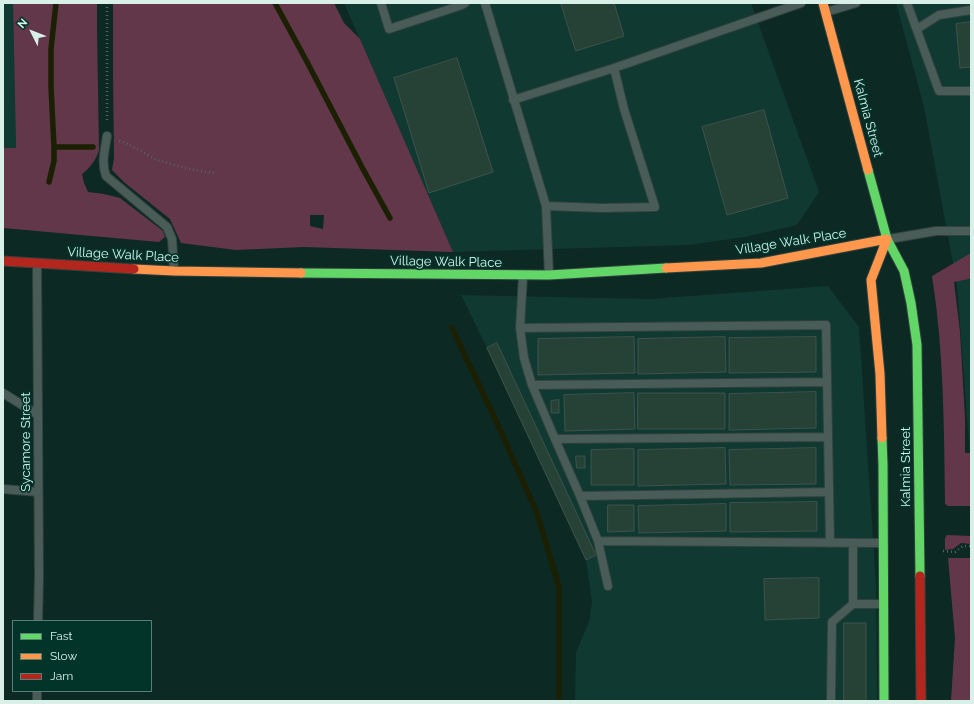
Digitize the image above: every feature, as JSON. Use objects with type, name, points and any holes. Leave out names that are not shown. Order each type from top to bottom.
[{"type":"main road","name":"Kalmia Street","points":[[825,8],[887,239],[904,271],[911,303],[917,345],[921,701]]},
{"type":"main road","name":"Kalmia Street","points":[[884,701],[883,465],[880,374],[871,280],[887,239]]},
{"type":"main road","name":"Village Walk Place","points":[[3,261],[174,271],[522,276],[761,263],[887,239]]},
{"type":"lane","points":[[381,3],[389,29],[465,3]]},
{"type":"lane","points":[[485,3],[546,206],[549,275]]},
{"type":"lane","points":[[514,100],[614,68],[801,3]]},
{"type":"lane","points":[[825,8],[856,3]]},
{"type":"lane","points":[[907,3],[939,91],[971,90]]},
{"type":"lane","points":[[917,29],[939,15],[971,10]]},
{"type":"lane","points":[[546,206],[603,208],[655,207],[624,109],[614,68]]},
{"type":"lane","points":[[107,136],[104,162],[104,171],[106,176],[167,227],[172,239],[174,271]]},
{"type":"lane","points":[[887,239],[936,230],[971,231]]},
{"type":"lane","name":"Sycamore Street","points":[[37,263],[38,620]]},
{"type":"lane","points":[[522,276],[520,328],[524,358],[532,385],[598,540],[608,586]]},
{"type":"lane","points":[[520,328],[826,325],[830,543]]},
{"type":"lane","points":[[532,385],[827,382]]},
{"type":"lane","points":[[3,393],[38,415]]},
{"type":"lane","points":[[554,439],[828,437]]},
{"type":"lane","points":[[3,489],[38,492]]},
{"type":"lane","points":[[580,496],[829,492]]},
{"type":"lane","points":[[598,540],[883,544]]},
{"type":"lane","points":[[853,543],[853,604]]},
{"type":"lane","points":[[830,701],[832,622],[853,604],[883,604]]},
{"type":"path","points":[[107,3],[107,136],[126,143],[157,160],[188,169],[214,173]]},
{"type":"path","points":[[943,551],[955,552],[963,546],[971,546]]},
{"type":"shaded area","points":[[3,3],[13,3],[16,148],[3,148]]},
{"type":"shaded area","points":[[13,3],[97,3],[99,150],[92,164],[82,174],[84,183],[88,192],[120,198],[163,231],[165,237],[159,242],[3,228],[3,148],[16,148]]},
{"type":"shaded area","points":[[113,3],[334,3],[344,23],[360,39],[453,252],[304,247],[236,250],[181,243],[170,219],[125,183],[112,170],[114,158]],"holes":[[[310,215],[324,215],[323,229],[310,226]]]},
{"type":"shaded area","points":[[344,3],[751,3],[819,192],[797,225],[745,237],[689,245],[453,252]]},
{"type":"shaded area","points":[[896,3],[971,3],[971,462],[957,285],[924,107]]},
{"type":"shaded area","points":[[971,253],[971,276],[969,279],[954,282],[960,332],[965,418],[965,453],[971,453],[971,506],[948,506],[945,504],[944,418],[941,361],[932,276]]},
{"type":"shaded area","points":[[828,286],[859,327],[876,584],[877,701],[575,701],[576,652],[589,622],[592,602],[586,560],[461,295],[649,299]]},
{"type":"shaded area","points":[[947,535],[971,536],[971,544],[961,543],[953,549],[945,550],[945,538]]},
{"type":"shaded area","points":[[948,558],[971,558],[971,701],[951,701],[955,638]]},
{"type":"building","points":[[561,3],[614,3],[624,36],[576,51]]},
{"type":"building","points":[[971,22],[971,67],[960,68],[956,24]]},
{"type":"building","points":[[457,58],[493,172],[429,193],[394,78]]},
{"type":"building","points":[[764,110],[788,198],[727,215],[702,127]]},
{"type":"building","points":[[634,337],[635,373],[538,375],[538,339]]},
{"type":"building","points":[[725,337],[726,372],[638,374],[638,339]]},
{"type":"building","points":[[816,337],[816,372],[729,373],[729,338]]},
{"type":"building","points":[[497,343],[596,555],[586,560],[487,348]]},
{"type":"building","points":[[816,392],[816,428],[729,430],[729,394]]},
{"type":"building","points":[[634,393],[635,429],[565,431],[564,395]]},
{"type":"building","points":[[638,393],[725,393],[725,429],[638,429]]},
{"type":"building","points":[[559,400],[559,413],[551,413],[551,401]]},
{"type":"building","points":[[725,448],[726,484],[638,486],[638,450]]},
{"type":"building","points":[[816,448],[816,484],[730,485],[729,450]]},
{"type":"building","points":[[634,449],[634,485],[591,485],[591,450]]},
{"type":"building","points":[[576,456],[585,456],[585,468],[577,468]]},
{"type":"building","points":[[817,502],[817,531],[730,532],[730,503]]},
{"type":"building","points":[[726,504],[726,531],[639,533],[638,506]]},
{"type":"building","points":[[608,505],[634,505],[634,531],[608,532]]},
{"type":"building","points":[[819,578],[819,618],[765,620],[764,579]]},
{"type":"building","points":[[844,623],[866,623],[866,701],[844,701]]},
{"type":"waterway","points":[[49,182],[54,161],[51,49],[56,3]]},
{"type":"waterway","points":[[275,3],[390,218]]},
{"type":"waterway","points":[[54,147],[93,147]]},
{"type":"waterway","points":[[452,328],[497,423],[537,513],[559,587],[559,701]]},
{"type":"traffic: fast","points":[[868,170],[887,239],[904,271],[911,303],[917,345],[920,576]]},
{"type":"traffic: fast","points":[[301,273],[549,275],[666,268]]},
{"type":"traffic: fast","points":[[882,438],[884,701]]},
{"type":"traffic: slow","points":[[823,3],[868,170]]},
{"type":"traffic: slow","points":[[666,268],[761,263],[887,239]]},
{"type":"traffic: slow","points":[[882,438],[880,374],[871,280],[887,239]]},
{"type":"traffic: slow","points":[[134,269],[301,273]]},
{"type":"traffic: jam","points":[[3,261],[134,269]]},
{"type":"traffic: jam","points":[[920,576],[921,701]]}]
